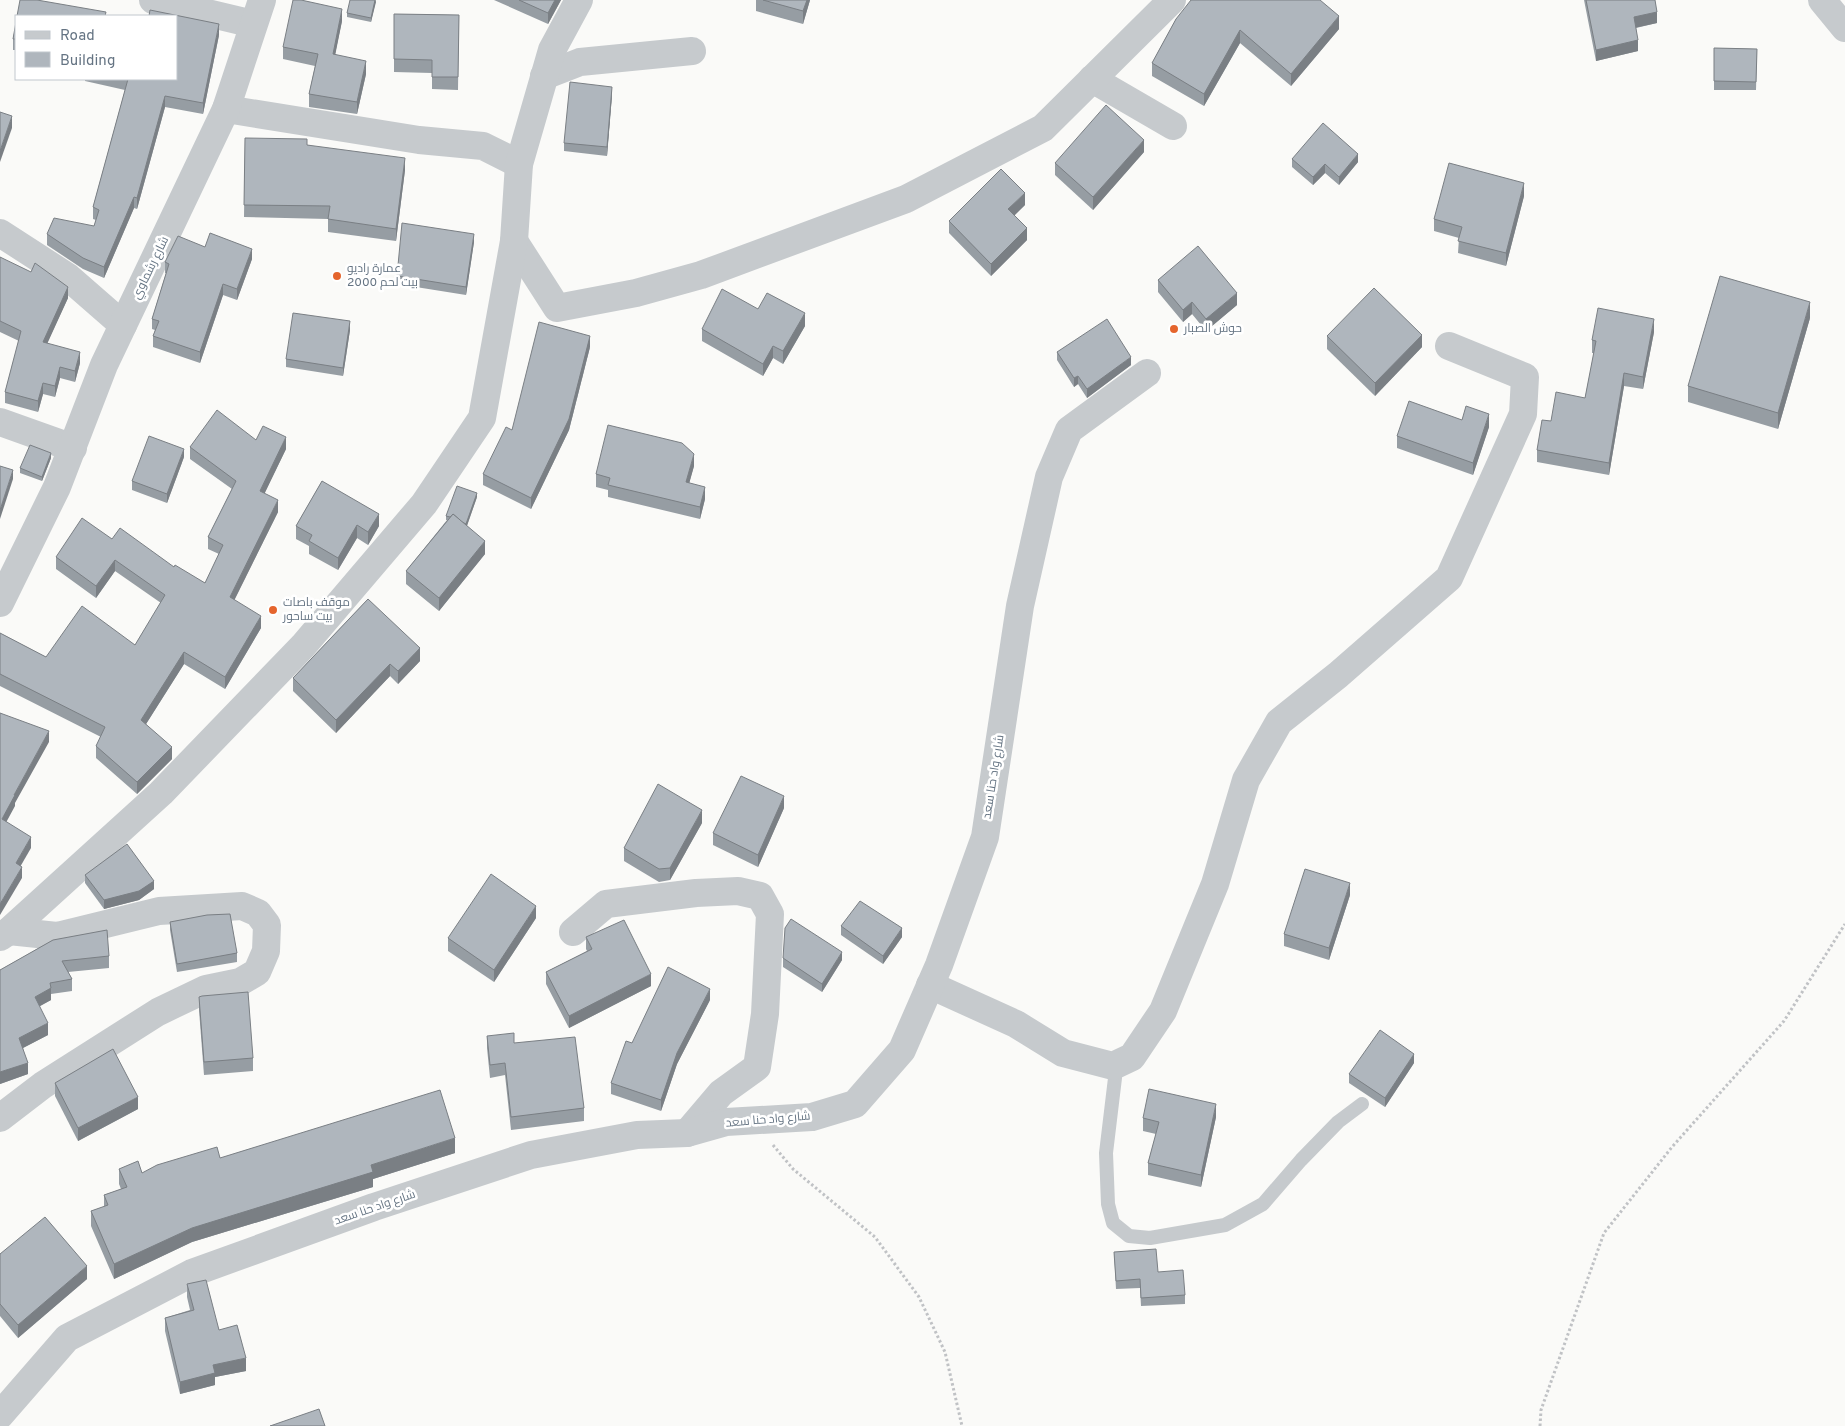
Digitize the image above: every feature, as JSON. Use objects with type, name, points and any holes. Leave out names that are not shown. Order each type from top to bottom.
[{"type":"street","name":"شارع رشماوي","points":[[0,603],[57,487],[104,365],[226,109],[257,12],[153,0]]},
{"type":"street","points":[[5,934],[162,793],[303,646],[424,504],[482,418],[514,241],[519,164],[552,50],[579,0]]},
{"type":"street","points":[[514,241],[557,308],[636,293],[701,275],[906,199],[1043,128],[1172,0]]},
{"type":"street","points":[[1822,0],[1845,28]]},
{"type":"street","points":[[544,76],[580,62],[692,50]]},
{"type":"street","points":[[1092,80],[1173,126]]},
{"type":"street","points":[[226,109],[419,140],[483,146],[519,164]]},
{"type":"street","points":[[0,233],[68,276],[124,325]]},
{"type":"street","points":[[930,985],[1016,1024],[1063,1053],[1113,1066],[1132,1058],[1163,1011],[1215,884],[1246,780],[1279,722],[1338,675],[1450,578],[1523,414],[1525,378],[1450,346]]},
{"type":"street","name":"شارع واد حنا سعد","points":[[0,1415],[67,1338],[192,1273],[374,1207],[532,1155],[636,1135],[687,1133],[726,1122],[754,1122],[812,1117],[855,1104],[902,1050],[960,910],[985,837],[1020,606],[1049,477],[1069,430],[1147,373]]},
{"type":"street","points":[[0,422],[72,448]]},
{"type":"street","points":[[573,932],[606,904],[696,893],[738,891],[760,896],[770,914],[765,1014],[756,1067],[721,1093],[687,1133]]},
{"type":"street","points":[[0,1118],[43,1085],[158,1012],[206,989],[240,982],[257,972],[266,951],[267,925],[258,912],[242,906],[159,911],[57,936],[5,934]]},
{"type":"lane","points":[[1113,1066],[1115,1078],[1106,1153],[1108,1204],[1112,1223],[1129,1236],[1150,1238],[1225,1225],[1263,1204],[1301,1160],[1338,1122],[1362,1104]]},
{"type":"path","points":[[1540,1426],[1540,1410],[1604,1233],[1672,1147],[1784,1021],[1845,924]]},
{"type":"path","points":[[754,1122],[793,1169],[875,1237],[919,1297],[944,1352],[962,1426]]},
{"type":"building","points":[[20,0],[37,0],[106,12],[105,15],[17,15]]},
{"type":"building","points":[[293,0],[342,9],[333,54],[366,61],[357,102],[309,94],[318,54],[283,47]]},
{"type":"building","points":[[350,0],[375,0],[371,18],[347,13]]},
{"type":"building","points":[[519,0],[555,0],[548,13]]},
{"type":"building","points":[[763,0],[807,0],[803,11]]},
{"type":"building","points":[[1191,0],[1320,0],[1339,16],[1291,74],[1240,30],[1204,94],[1152,63],[1176,19]]},
{"type":"building","points":[[1586,0],[1655,0],[1657,12],[1634,17],[1638,40],[1596,50]]},
{"type":"building","points":[[150,10],[175,15],[149,15]]},
{"type":"building","points":[[394,14],[459,15],[458,77],[432,77],[432,60],[394,59]]},
{"type":"building","points":[[178,16],[219,24],[203,103],[165,96],[137,198],[134,197],[104,267],[83,258],[47,234],[54,218],[94,226],[99,210],[93,207],[128,80],[178,80]]},
{"type":"building","points":[[1714,48],[1757,49],[1756,82],[1714,81]]},
{"type":"building","points":[[570,82],[612,87],[607,147],[564,143]]},
{"type":"building","points":[[1106,105],[1144,140],[1093,197],[1055,163]]},
{"type":"building","points":[[0,112],[12,116],[0,151]]},
{"type":"building","points":[[1323,123],[1358,154],[1339,177],[1325,164],[1313,177],[1292,159]]},
{"type":"building","points":[[245,138],[307,139],[307,145],[405,158],[396,229],[328,219],[330,206],[244,205]]},
{"type":"building","points":[[1449,163],[1524,183],[1506,253],[1458,241],[1462,227],[1434,219]]},
{"type":"building","points":[[1001,169],[1025,193],[1008,209],[1027,228],[991,264],[949,221]]},
{"type":"building","points":[[402,223],[474,234],[466,287],[397,276]]},
{"type":"building","points":[[210,233],[252,249],[237,289],[223,284],[200,352],[153,336],[159,321],[152,319],[169,264],[165,262],[178,236],[205,247]]},
{"type":"building","points":[[1198,246],[1237,293],[1206,319],[1192,302],[1183,310],[1158,280]]},
{"type":"building","points":[[0,257],[31,272],[35,263],[68,287],[43,342],[80,352],[75,371],[60,367],[55,386],[43,383],[38,401],[5,392],[21,331],[0,321]]},
{"type":"building","points":[[1720,276],[1810,302],[1778,413],[1688,386]]},
{"type":"building","points":[[1374,288],[1422,335],[1375,383],[1327,336]]},
{"type":"building","points":[[722,289],[758,309],[767,293],[805,313],[783,351],[773,346],[763,364],[702,329]]},
{"type":"building","points":[[1598,308],[1654,319],[1643,377],[1624,373],[1609,463],[1537,450],[1542,420],[1551,421],[1556,392],[1585,398],[1596,341],[1592,340]]},
{"type":"building","points":[[293,313],[350,321],[343,368],[286,359]]},
{"type":"building","points":[[1107,319],[1131,357],[1087,389],[1078,376],[1074,378],[1057,352]]},
{"type":"building","points":[[539,322],[590,336],[569,419],[531,498],[483,474],[506,427],[512,430]]},
{"type":"building","points":[[1409,401],[1462,420],[1466,406],[1489,414],[1473,463],[1397,436]]},
{"type":"building","points":[[217,410],[256,440],[263,426],[286,437],[260,491],[278,500],[230,597],[261,616],[225,677],[184,652],[141,720],[172,747],[137,782],[96,746],[105,727],[0,674],[0,633],[46,657],[82,606],[135,645],[165,595],[115,560],[96,586],[56,557],[82,518],[112,539],[120,528],[174,567],[175,565],[205,583],[223,545],[208,537],[236,481],[190,447]]},
{"type":"building","points":[[608,425],[682,443],[694,454],[686,482],[705,487],[700,507],[608,485],[610,478],[596,474]]},
{"type":"building","points":[[149,436],[184,449],[167,494],[132,481]]},
{"type":"building","points":[[30,445],[51,453],[42,477],[20,468]]},
{"type":"building","points":[[0,466],[13,470],[0,510]]},
{"type":"building","points":[[322,481],[379,514],[368,532],[357,525],[338,558],[309,541],[312,535],[296,526]]},
{"type":"building","points":[[457,486],[477,493],[466,524],[453,514],[450,517],[446,516]]},
{"type":"building","points":[[453,514],[485,541],[439,598],[406,571]]},
{"type":"building","points":[[368,599],[420,648],[398,671],[390,664],[336,720],[293,678]]},
{"type":"building","points":[[0,713],[49,731],[2,819],[31,837],[16,863],[22,867],[0,904]]},
{"type":"building","points":[[741,776],[784,796],[758,855],[713,833]]},
{"type":"building","points":[[658,784],[702,810],[670,868],[659,869],[624,848]]},
{"type":"building","points":[[127,844],[154,881],[139,891],[104,900],[85,875]]},
{"type":"building","points":[[1305,869],[1350,883],[1329,948],[1284,934]]},
{"type":"building","points":[[491,874],[536,906],[494,970],[448,938]]},
{"type":"building","points":[[860,901],[902,928],[883,956],[841,926]]},
{"type":"building","points":[[230,914],[237,953],[177,964],[170,922],[207,915]]},
{"type":"building","points":[[791,919],[842,952],[822,984],[783,958],[785,928]]},
{"type":"building","points":[[624,920],[651,974],[569,1016],[546,972],[592,949],[586,937]]},
{"type":"building","points":[[107,930],[109,956],[62,961],[72,979],[50,983],[51,988],[35,997],[48,1023],[19,1038],[28,1063],[0,1072],[0,970],[53,940]]},
{"type":"building","points":[[668,967],[710,989],[677,1053],[661,1100],[611,1083],[626,1041],[632,1043]]},
{"type":"building","points":[[248,992],[253,1058],[204,1062],[199,997]]},
{"type":"building","points":[[1380,1030],[1414,1054],[1385,1098],[1349,1074]]},
{"type":"building","points":[[514,1033],[514,1043],[575,1037],[584,1108],[511,1117],[505,1063],[490,1065],[487,1036]]},
{"type":"building","points":[[113,1049],[138,1097],[78,1128],[55,1083]]},
{"type":"building","points":[[1149,1089],[1216,1104],[1201,1175],[1148,1163],[1159,1122],[1143,1118]]},
{"type":"building","points":[[440,1090],[455,1138],[371,1165],[373,1172],[192,1228],[114,1264],[91,1211],[108,1205],[104,1195],[127,1187],[119,1169],[138,1161],[142,1173],[157,1165],[217,1147],[220,1158]]},
{"type":"building","points":[[45,1217],[87,1266],[18,1325],[0,1304],[0,1254]]},
{"type":"building","points":[[1156,1249],[1158,1272],[1183,1270],[1185,1295],[1141,1298],[1140,1279],[1116,1281],[1114,1252]]},
{"type":"building","points":[[206,1280],[219,1330],[237,1325],[246,1358],[213,1365],[215,1373],[180,1382],[165,1318],[194,1310],[187,1284]]},
{"type":"building","points":[[319,1409],[325,1426],[270,1426]]},
{"type":"place","name":"عمارة راديو بيت لحم 2000","points":[[337,276]]},
{"type":"place","name":"حوش الصبار","points":[[1174,329]]},
{"type":"place","name":"موقف باصات بيت ساحور","points":[[273,610]]}]
